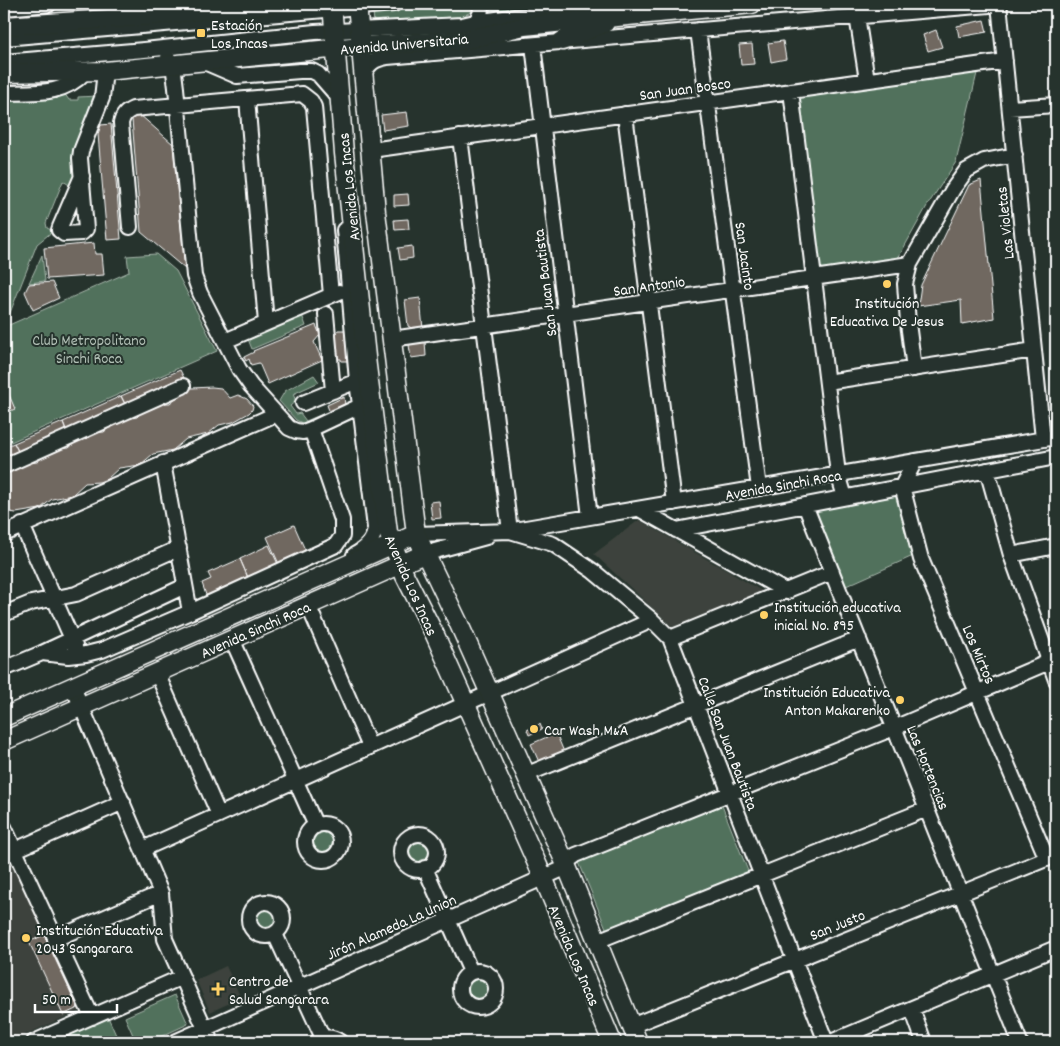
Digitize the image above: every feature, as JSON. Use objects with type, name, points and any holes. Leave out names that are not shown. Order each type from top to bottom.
[{"type":"main road","points":[[138,17],[170,4]]},
{"type":"main road","points":[[4,26],[138,17],[273,4]]},
{"type":"main road","name":"Avenida Universitaria","points":[[4,73],[105,71],[175,56],[202,61],[336,49],[360,38],[465,40],[524,26],[622,15],[752,4]]},
{"type":"main road","name":"Avenida Los Incas","points":[[357,6],[376,212],[416,534],[459,624],[566,865],[634,1034]]},
{"type":"main road","name":"Avenida Los Incas","points":[[332,7],[336,49],[335,91],[388,532],[400,564],[435,635],[543,877],[612,1042]]},
{"type":"main road","points":[[562,41],[622,15]]},
{"type":"main road","points":[[351,215],[376,212]]},
{"type":"main road","name":"Avenida Sinchi Roca","points":[[4,718],[416,534]]},
{"type":"main road","name":"Avenida Sinchi Roca","points":[[4,741],[424,554]]},
{"type":"street","points":[[4,8],[49,4]]},
{"type":"street","points":[[4,38],[332,7],[394,4]]},
{"type":"street","points":[[474,22],[480,15],[482,8],[480,4]]},
{"type":"street","points":[[4,62],[144,50],[175,56],[334,31],[360,38],[474,22],[652,4]]},
{"type":"street","name":"Avenida Universitaria","points":[[363,76],[367,67],[377,59],[384,57],[1000,4]]},
{"type":"street","name":"Las Violetas","points":[[1000,4],[1034,350],[1052,439]]},
{"type":"street","points":[[857,16],[867,80]]},
{"type":"street","name":"San Jacinto","points":[[698,30],[759,488]]},
{"type":"street","name":"San Juan Bautista","points":[[533,45],[590,517]]},
{"type":"street","points":[[144,50],[175,56]]},
{"type":"street","points":[[175,56],[176,88],[194,276],[200,293],[225,341],[245,378],[289,428],[296,432],[311,429],[360,406]]},
{"type":"street","points":[[4,709],[362,552],[375,535],[357,381],[335,91],[318,74],[312,72],[300,71],[237,76],[202,61]]},
{"type":"street","name":"San Juan Bosco","points":[[371,150],[1005,61]]},
{"type":"street","points":[[82,176],[81,151],[102,98],[105,71]]},
{"type":"street","points":[[4,93],[26,93],[66,87],[75,82],[84,72]]},
{"type":"street","points":[[791,91],[838,474],[845,497]]},
{"type":"street","points":[[130,227],[122,123],[122,118],[125,114],[133,109],[296,93],[307,96],[311,101],[314,117],[331,295]]},
{"type":"street","points":[[247,99],[266,323]]},
{"type":"street","points":[[1010,108],[1056,105]]},
{"type":"street","points":[[624,114],[674,502]]},
{"type":"street","points":[[460,137],[510,531]]},
{"type":"street","points":[[914,369],[905,284],[910,264],[953,189],[966,171],[984,161],[1015,155]]},
{"type":"street","name":"San Antonio","points":[[392,339],[910,264]]},
{"type":"street","points":[[225,341],[349,288]]},
{"type":"street","points":[[326,314],[333,391]]},
{"type":"street","points":[[827,382],[1034,350]]},
{"type":"street","points":[[304,403],[357,381]]},
{"type":"street","points":[[4,466],[183,386]]},
{"type":"street","points":[[4,534],[276,414]]},
{"type":"street","points":[[42,653],[68,656],[102,650],[331,548],[340,541],[343,530],[342,520],[311,429]]},
{"type":"street","name":"Avenida Sinchi Roca","points":[[424,554],[510,531],[1052,439]]},
{"type":"street","points":[[676,530],[1056,457]]},
{"type":"street","points":[[902,486],[915,461]]},
{"type":"street","points":[[163,463],[190,612]]},
{"type":"street","points":[[987,470],[1011,555],[1056,680]]},
{"type":"street","name":"Los Mirtos","points":[[902,486],[921,559],[977,692],[1051,857]]},
{"type":"street","name":"Las Hortencias","points":[[805,505],[1020,1042]]},
{"type":"street","points":[[639,508],[787,592]]},
{"type":"street","points":[[22,525],[79,655]]},
{"type":"street","name":"Avenida Sinchi Roca","points":[[416,534],[510,531]]},
{"type":"street","name":"Calle San Juan Bautista","points":[[510,531],[553,544],[593,571],[652,620],[670,638],[826,1042]]},
{"type":"street","points":[[1011,555],[1056,546]]},
{"type":"street","points":[[4,614],[31,603],[76,594],[179,548]]},
{"type":"street","points":[[670,638],[787,592],[832,572]]},
{"type":"street","points":[[4,669],[185,586]]},
{"type":"street","points":[[308,606],[370,747]]},
{"type":"street","points":[[143,849],[652,620]]},
{"type":"street","points":[[232,639],[316,826]]},
{"type":"street","points":[[526,775],[859,639]]},
{"type":"street","name":"Jirón Alameda La Union","points":[[175,1042],[543,877],[566,865],[576,855],[894,728],[1049,662]]},
{"type":"street","points":[[157,673],[219,815]]},
{"type":"street","points":[[74,686],[161,893],[165,938],[211,1042]]},
{"type":"street","points":[[9,852],[123,802]]},
{"type":"street","points":[[597,941],[927,809]]},
{"type":"street","points":[[4,827],[9,852],[55,938],[92,1017]]},
{"type":"street","name":"San Justo","points":[[634,1034],[794,961],[1051,857]]},
{"type":"street","points":[[425,868],[471,972]]},
{"type":"street","points":[[55,938],[161,893]]},
{"type":"street","points":[[275,934],[320,1040],[334,1038],[340,1042]]},
{"type":"street","points":[[831,1042],[1056,948]]},
{"type":"street","points":[[34,1042],[182,977]]},
{"type":"street","points":[[912,1008],[924,1042]]},
{"type":"shaded area","points":[[639,520],[762,591],[673,627],[594,554]]},
{"type":"shaded area","name":"Institución Educativa 2043 Sangarara","points":[[13,863],[81,1010],[9,1042],[4,1042],[4,867]]},
{"type":"shaded area","name":"Centro de Salud Sangarara","points":[[226,966],[241,998],[210,1012],[196,980]]},
{"type":"green space","points":[[427,4],[470,4],[472,9],[471,12],[461,17],[374,24],[373,11]]},
{"type":"green space","points":[[491,4],[612,4],[490,15]]},
{"type":"green space","points":[[978,69],[956,162],[927,206],[897,260],[820,271],[798,96]]},
{"type":"green space","name":"Club Metropolitano Sinchi Roca","points":[[64,93],[69,100],[78,100],[78,97],[97,96],[71,186],[63,181],[46,223],[47,228],[53,231],[37,244],[6,323],[9,325],[129,272],[127,256],[156,254],[176,271],[217,351],[4,445],[4,99]]},
{"type":"green space","points":[[42,255],[45,281],[29,283]]},
{"type":"green space","points":[[302,315],[306,326],[252,349],[248,339]]},
{"type":"green space","points":[[314,375],[319,382],[293,394],[296,401],[290,406],[296,414],[300,413],[306,421],[325,413],[326,415],[302,423],[296,420],[279,401],[285,391]]},
{"type":"green space","points":[[893,488],[913,556],[846,586],[813,504]]},
{"type":"green space","points":[[721,803],[750,876],[608,933],[578,860]]},
{"type":"green space","points":[[323,827],[329,828],[337,836],[337,848],[329,856],[323,857],[317,856],[309,848],[308,842],[309,836],[317,828]]},
{"type":"green space","points":[[419,837],[429,841],[433,851],[429,861],[419,865],[409,861],[405,851],[409,841]]},
{"type":"green space","points":[[266,905],[276,909],[280,919],[276,929],[266,933],[256,929],[252,919],[256,909]]},
{"type":"green space","points":[[478,975],[488,979],[492,989],[488,999],[478,1003],[468,999],[464,989],[468,979]]},
{"type":"green space","points":[[175,995],[188,1024],[149,1042],[136,1042],[125,1017]]},
{"type":"green space","points":[[108,1017],[119,1042],[52,1042]]},
{"type":"building","points":[[984,20],[987,32],[959,37],[957,26]]},
{"type":"building","points":[[936,30],[942,47],[928,51],[923,35]]},
{"type":"building","points":[[783,41],[786,59],[771,62],[768,43]]},
{"type":"building","points":[[752,44],[754,64],[741,65],[739,45]]},
{"type":"building","points":[[131,107],[173,144],[185,269],[141,232]]},
{"type":"building","points":[[407,112],[409,126],[383,130],[381,115]]},
{"type":"building","points":[[111,124],[121,239],[107,240],[98,134],[101,125]]},
{"type":"building","points":[[981,180],[994,318],[962,324],[961,300],[918,306],[921,285],[969,185]]},
{"type":"building","points":[[408,194],[409,205],[394,206],[394,195]]},
{"type":"building","points":[[408,219],[409,229],[395,230],[394,220]]},
{"type":"building","points":[[94,243],[95,254],[102,254],[104,275],[47,279],[44,248]]},
{"type":"building","points":[[412,246],[413,258],[400,260],[398,248]]},
{"type":"building","points":[[52,282],[59,298],[33,310],[25,292],[29,284]]},
{"type":"building","points":[[420,298],[423,329],[415,330],[408,326],[405,300]]},
{"type":"building","points":[[316,325],[320,335],[314,342],[322,360],[268,384],[259,363],[251,365],[249,359],[246,361],[244,357],[253,351]]},
{"type":"building","points":[[338,330],[345,330],[348,361],[336,359],[334,338]]},
{"type":"building","points":[[425,341],[426,356],[411,358],[409,345],[413,342]]},
{"type":"building","points":[[180,370],[184,378],[125,404],[121,396]]},
{"type":"building","points":[[192,388],[221,388],[230,398],[238,395],[247,399],[253,406],[252,410],[233,422],[219,425],[208,434],[186,439],[173,450],[153,454],[140,465],[119,468],[107,479],[99,482],[85,483],[72,495],[52,499],[40,509],[16,513],[4,511],[4,477],[16,465],[37,462],[49,452],[69,448],[91,433],[104,432],[125,419],[137,417],[143,411],[158,403],[170,403],[184,391]]},
{"type":"building","points":[[7,390],[15,409],[5,413],[4,392]]},
{"type":"building","points":[[121,396],[125,404],[66,430],[63,422]]},
{"type":"building","points":[[344,397],[345,405],[330,413],[327,405]]},
{"type":"building","points":[[63,422],[66,430],[18,451],[14,443]]},
{"type":"building","points":[[14,443],[18,451],[4,457],[4,447]]},
{"type":"building","points":[[439,501],[441,518],[432,519],[430,502]]},
{"type":"building","points":[[294,525],[306,552],[279,564],[267,537]]},
{"type":"building","points":[[269,545],[279,566],[249,580],[240,559]]},
{"type":"building","points":[[240,559],[249,580],[207,598],[202,583],[211,579],[208,573]]},
{"type":"building","name":"Car Wash M&A","points":[[540,724],[542,729],[529,735],[527,730]]},
{"type":"building","points":[[556,733],[564,752],[539,762],[531,744]]},
{"type":"building","points":[[44,935],[78,1008],[63,1015],[29,942]]},
{"type":"place","name":"Estación Los Incas","points":[[201,33]]},
{"type":"place","name":"Institución Educativa De Jesus","points":[[887,284]]},
{"type":"place","name":"Institución educativa inicial No. 895","points":[[764,615]]},
{"type":"place","name":"Institución Educativa Anton Makarenko","points":[[900,700]]},
{"type":"place","name":"Car Wash M&A","points":[[534,729]]},
{"type":"place","name":"Institución Educativa 2043 Sangarara","points":[[26,938]]},
{"type":"place","name":"Centro de Salud Sangarara","points":[[218,989]]}]
